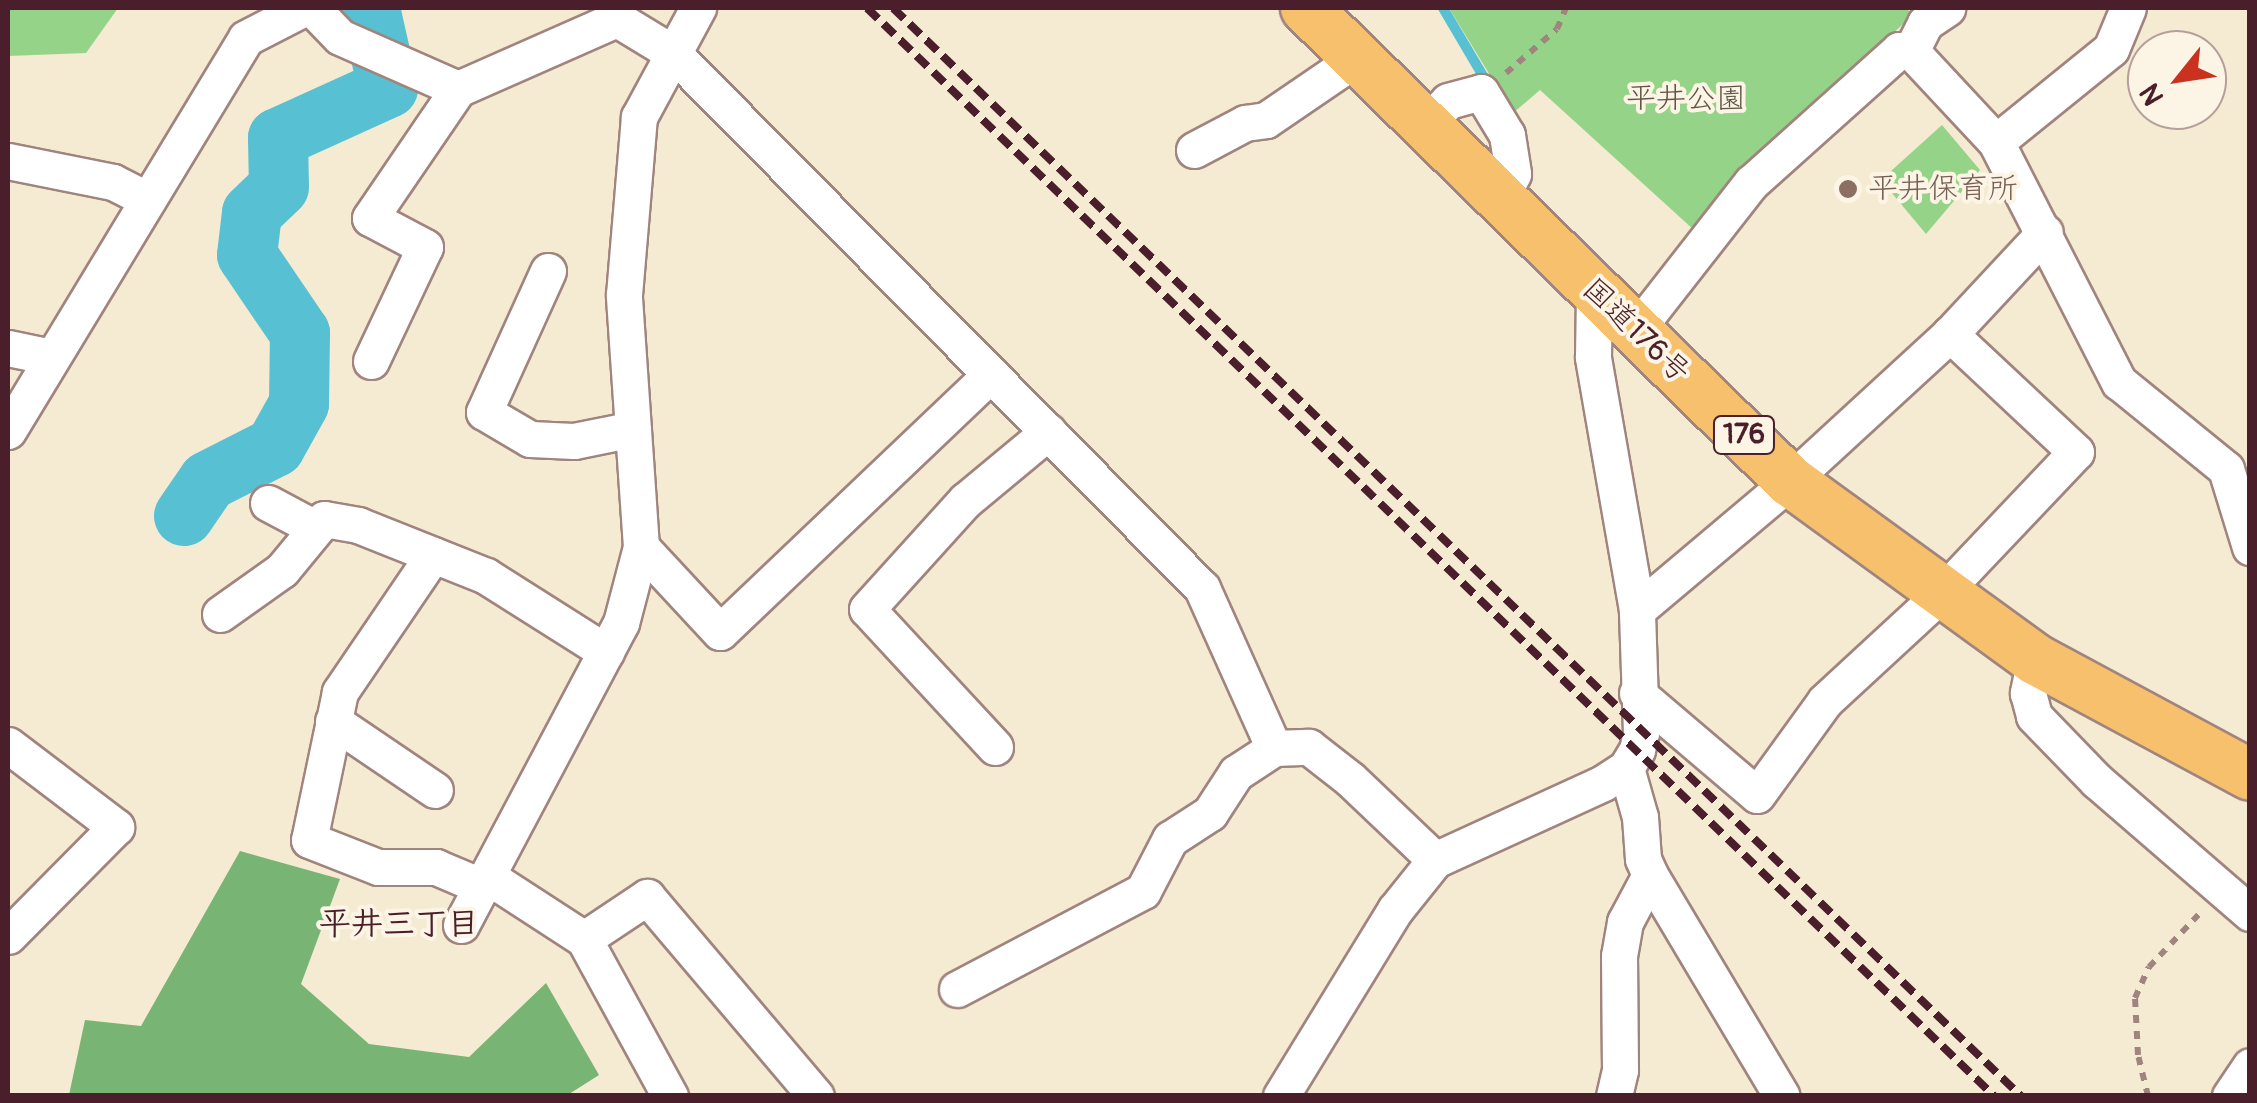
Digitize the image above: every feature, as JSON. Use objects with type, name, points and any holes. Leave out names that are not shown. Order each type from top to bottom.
[{"type":"highway","name":"国道176号","points":[[1306,8],[1790,481],[2035,658],[2250,775]]},
{"type":"street","points":[[8,431],[246,38],[308,8],[340,37],[458,89]]},
{"type":"street","points":[[461,925],[621,623],[641,547],[624,295],[640,118],[698,8]]},
{"type":"street","points":[[1912,51],[1924,23],[1947,8]]},
{"type":"street","points":[[1996,142],[2110,49],[2128,8]]},
{"type":"street","points":[[371,360],[424,247],[370,218],[458,89],[617,19],[673,53],[1202,588],[1274,748]]},
{"type":"street","points":[[1636,330],[1751,183],[1899,50],[1912,51],[1996,142],[2119,382],[2238,461],[2250,547]]},
{"type":"street","points":[[1194,150],[1245,123],[1266,120],[1356,58]]},
{"type":"street","points":[[8,161],[113,182],[147,200]]},
{"type":"street","points":[[1637,610],[1790,481],[1950,334],[2045,232]]},
{"type":"street","points":[[548,272],[484,412],[530,439],[574,440],[632,429]]},
{"type":"street","points":[[1594,291],[1593,357],[1637,610],[1641,732],[1626,768],[1640,818],[1643,859],[1782,1096]]},
{"type":"street","points":[[1637,693],[1757,795],[1826,702],[1942,592],[2076,452],[1950,334]]},
{"type":"street","points":[[8,348],[52,357]]},
{"type":"street","points":[[641,547],[720,632],[991,374]]},
{"type":"street","points":[[994,747],[867,609],[966,500],[1048,432]]},
{"type":"street","points":[[268,503],[315,528]]},
{"type":"street","points":[[220,614],[282,570],[324,519],[358,525],[486,576],[606,652]]},
{"type":"street","points":[[433,554],[340,692],[309,840],[378,867],[436,867],[484,881],[584,939],[670,1096]]},
{"type":"street","points":[[2035,658],[2028,693],[2034,716],[2097,781],[2237,903]]},
{"type":"street","points":[[334,721],[435,790]]},
{"type":"street","points":[[8,745],[116,827],[8,936]]},
{"type":"street","points":[[957,989],[1144,891],[1170,839],[1210,813],[1236,773],[1274,748],[1309,747],[1350,779],[1435,860]]},
{"type":"street","points":[[1281,1096],[1395,910],[1435,860],[1626,768]]},
{"type":"street","points":[[1614,1096],[1620,1070],[1618,956],[1625,922],[1650,875]]},
{"type":"street","points":[[584,939],[647,897],[816,1096]]},
{"type":"street","points":[[2230,1096],[2250,1066]]},
{"type":"path","points":[[1493,84],[1557,29],[1566,8]]},
{"type":"path","points":[[2148,1096],[2138,1055],[2135,998],[2161,953],[2185,924],[2237,903]]},
{"type":"green space","points":[[8,8],[118,8],[86,53],[8,56]]},
{"type":"green space","name":"平井公園","points":[[1449,8],[1907,8],[1912,16],[1736,176],[1694,230],[1540,90],[1513,113]]},
{"type":"green space","points":[[1942,125],[1980,170],[1926,234],[1881,180]]},
{"type":"green space","points":[[240,851],[340,879],[301,984],[369,1044],[469,1057],[546,983],[599,1075],[566,1096],[69,1095],[85,1020],[141,1026]]},
{"type":"waterway","points":[[184,516],[208,481],[275,447],[299,404],[300,333],[247,255],[252,213],[279,187],[278,138],[388,88],[370,8]]},
{"type":"waterway","points":[[1443,8],[1489,86]]},
{"type":"railway","points":[[867,8],[1994,1096]]},
{"type":"railway","points":[[893,8],[2021,1096]]},
{"type":"place","name":"平井保育所","points":[[1848,189]]},
{"type":"district","name":"平井三丁目","points":[[399,924]]}]
